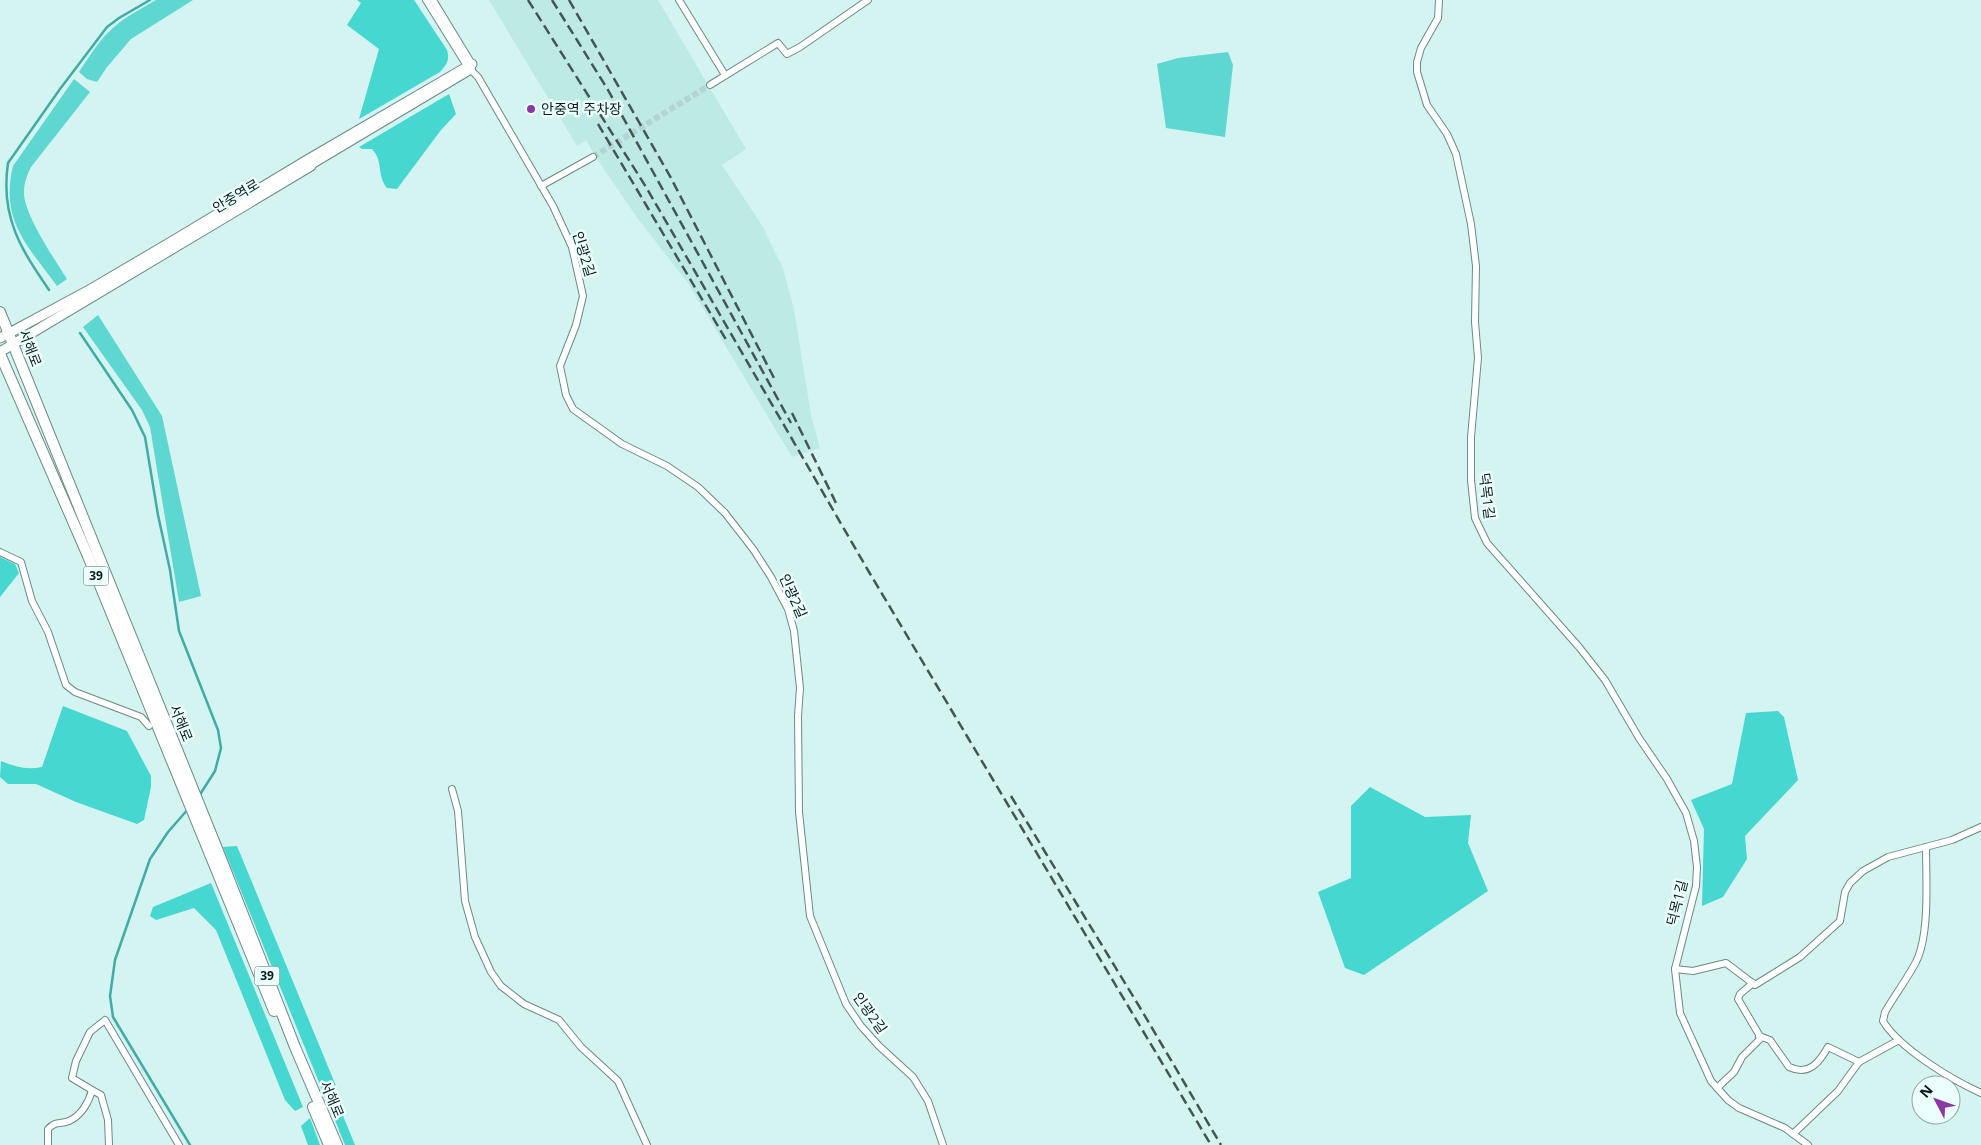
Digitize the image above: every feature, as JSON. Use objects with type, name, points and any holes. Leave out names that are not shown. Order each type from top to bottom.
[{"type":"main road","name":"서해로","points":[[0,312],[5,335],[14,345],[65,475],[193,816],[329,1145]]},
{"type":"main road","name":"서해로","points":[[0,353],[88,556],[186,795],[200,806],[295,1047],[337,1145]]},
{"type":"street","points":[[426,0],[470,67]]},
{"type":"street","points":[[433,0],[470,67]]},
{"type":"street","points":[[679,0],[725,75]]},
{"type":"street","points":[[710,85],[778,43],[787,54],[868,0]]},
{"type":"street","name":"덕목1길","points":[[1439,0],[1438,18],[1421,48],[1417,62],[1417,72],[1427,105],[1447,134],[1456,154],[1471,224],[1476,266],[1475,322],[1478,358],[1470,437],[1471,480],[1475,518],[1487,543],[1579,647],[1605,680],[1686,813],[1694,841],[1697,866],[1696,886],[1675,969],[1680,1013],[1711,1081],[1728,1100],[1739,1108],[1785,1128],[1808,1145]]},
{"type":"street","points":[[5,335],[91,289],[470,67]]},
{"type":"street","name":"안중역로","points":[[0,353],[311,166],[470,67]]},
{"type":"street","name":"인광2길","points":[[470,67],[478,77],[553,206],[572,247],[583,296],[576,325],[560,366],[566,395],[573,409],[622,444],[667,466],[698,487],[725,514],[753,549],[788,609],[794,631],[800,688],[798,716],[799,812],[810,916],[846,1004],[867,1032],[913,1076],[928,1101],[943,1145]]},
{"type":"street","points":[[541,186],[593,157]]},
{"type":"street","points":[[0,552],[21,562],[32,601],[48,632],[66,685],[75,692],[141,717],[150,726]]},
{"type":"street","points":[[452,789],[458,812],[465,901],[475,936],[491,972],[501,986],[524,1004],[558,1020],[581,1047],[618,1081],[647,1145]]},
{"type":"street","points":[[1675,969],[1693,971],[1726,963],[1756,985],[1800,957],[1840,921],[1845,892],[1850,883],[1863,871],[1888,858],[1952,840],[1981,827]]},
{"type":"street","points":[[1926,847],[1925,924],[1922,944],[1916,962],[1885,1012],[1883,1020],[1899,1040],[1943,1072],[1981,1093]]},
{"type":"street","points":[[1753,983],[1740,994],[1738,999],[1760,1036],[1770,1040],[1788,1067],[1805,1069],[1816,1065],[1820,1062],[1828,1047],[1859,1062]]},
{"type":"street","points":[[109,1145],[108,1120],[101,1095],[72,1078],[76,1060],[90,1032],[105,1020],[179,1145]]},
{"type":"street","points":[[1717,1088],[1734,1072],[1742,1057],[1761,1038],[1760,1036]]},
{"type":"street","points":[[1793,1134],[1838,1091],[1859,1062],[1899,1040]]},
{"type":"street","points":[[48,1145],[48,1129],[54,1122],[69,1121],[77,1115],[88,1104],[92,1090]]},
{"type":"shaded area","points":[[156,0],[193,0],[131,39],[97,82],[87,79],[79,72],[108,33],[128,16]]},
{"type":"shaded area","points":[[357,0],[414,0],[447,50],[448,57],[446,64],[440,72],[359,119],[379,49],[347,25],[361,3]]},
{"type":"shaded area","points":[[489,0],[658,0],[746,149],[722,165],[763,227],[782,266],[794,309],[811,415],[820,448],[792,457],[688,283],[638,219],[586,140],[577,146]]},
{"type":"shaded area","points":[[1228,52],[1233,65],[1225,137],[1166,128],[1157,64],[1178,58]]},
{"type":"shaded area","points":[[74,79],[90,92],[31,167],[24,189],[25,201],[34,224],[67,279],[57,286],[26,244],[19,231],[13,217],[10,202],[10,185],[13,166]]},
{"type":"shaded area","points":[[449,94],[456,114],[441,130],[397,189],[387,188],[382,178],[376,154],[372,149],[362,149],[359,147]]},
{"type":"shaded area","points":[[98,315],[162,416],[201,596],[179,602],[150,427],[142,410],[83,327]]},
{"type":"shaded area","points":[[0,557],[15,564],[19,573],[0,597]]},
{"type":"shaded area","points":[[63,706],[127,731],[151,776],[151,787],[144,820],[137,824],[76,802],[36,784],[8,784],[0,777],[1,761],[21,767],[42,767]]},
{"type":"shaded area","points":[[1778,711],[1784,717],[1798,780],[1745,836],[1747,859],[1723,897],[1702,906],[1704,829],[1691,800],[1732,784],[1746,713]]},
{"type":"shaded area","points":[[1370,787],[1425,817],[1471,815],[1468,843],[1488,891],[1364,975],[1345,968],[1318,892],[1351,878],[1351,806]]},
{"type":"shaded area","points":[[237,846],[336,1086],[323,1092],[223,847]]},
{"type":"shaded area","points":[[211,883],[303,1107],[295,1111],[285,1100],[216,930],[194,908],[156,920],[150,916],[153,907]]},
{"type":"shaded area","points":[[339,1106],[355,1145],[345,1145],[331,1110]]},
{"type":"shaded area","points":[[310,1118],[320,1145],[308,1145],[301,1126]]},
{"type":"waterway","points":[[49,290],[22,246],[10,216],[6,182],[8,163],[60,89],[107,27],[150,0]]},
{"type":"waterway","points":[[80,333],[132,410],[145,437],[158,515],[170,570],[179,631],[218,730],[221,748],[215,771],[199,796]]},
{"type":"waterway","points":[[189,808],[168,832],[150,859],[115,960],[110,996],[113,1017],[190,1145]]},
{"type":"tunnel","points":[[593,157],[710,85]]},
{"type":"railway","points":[[528,0],[646,187],[869,572],[1211,1145]]},
{"type":"railway","points":[[552,0],[608,90],[791,423]]},
{"type":"railway","points":[[569,0],[671,178],[775,380]]},
{"type":"railway","points":[[598,124],[728,343]]},
{"type":"railway","points":[[792,413],[836,503]]},
{"type":"railway","points":[[1011,796],[1221,1145]]},
{"type":"place","name":"안중역 주차장","points":[[531,109]]}]
